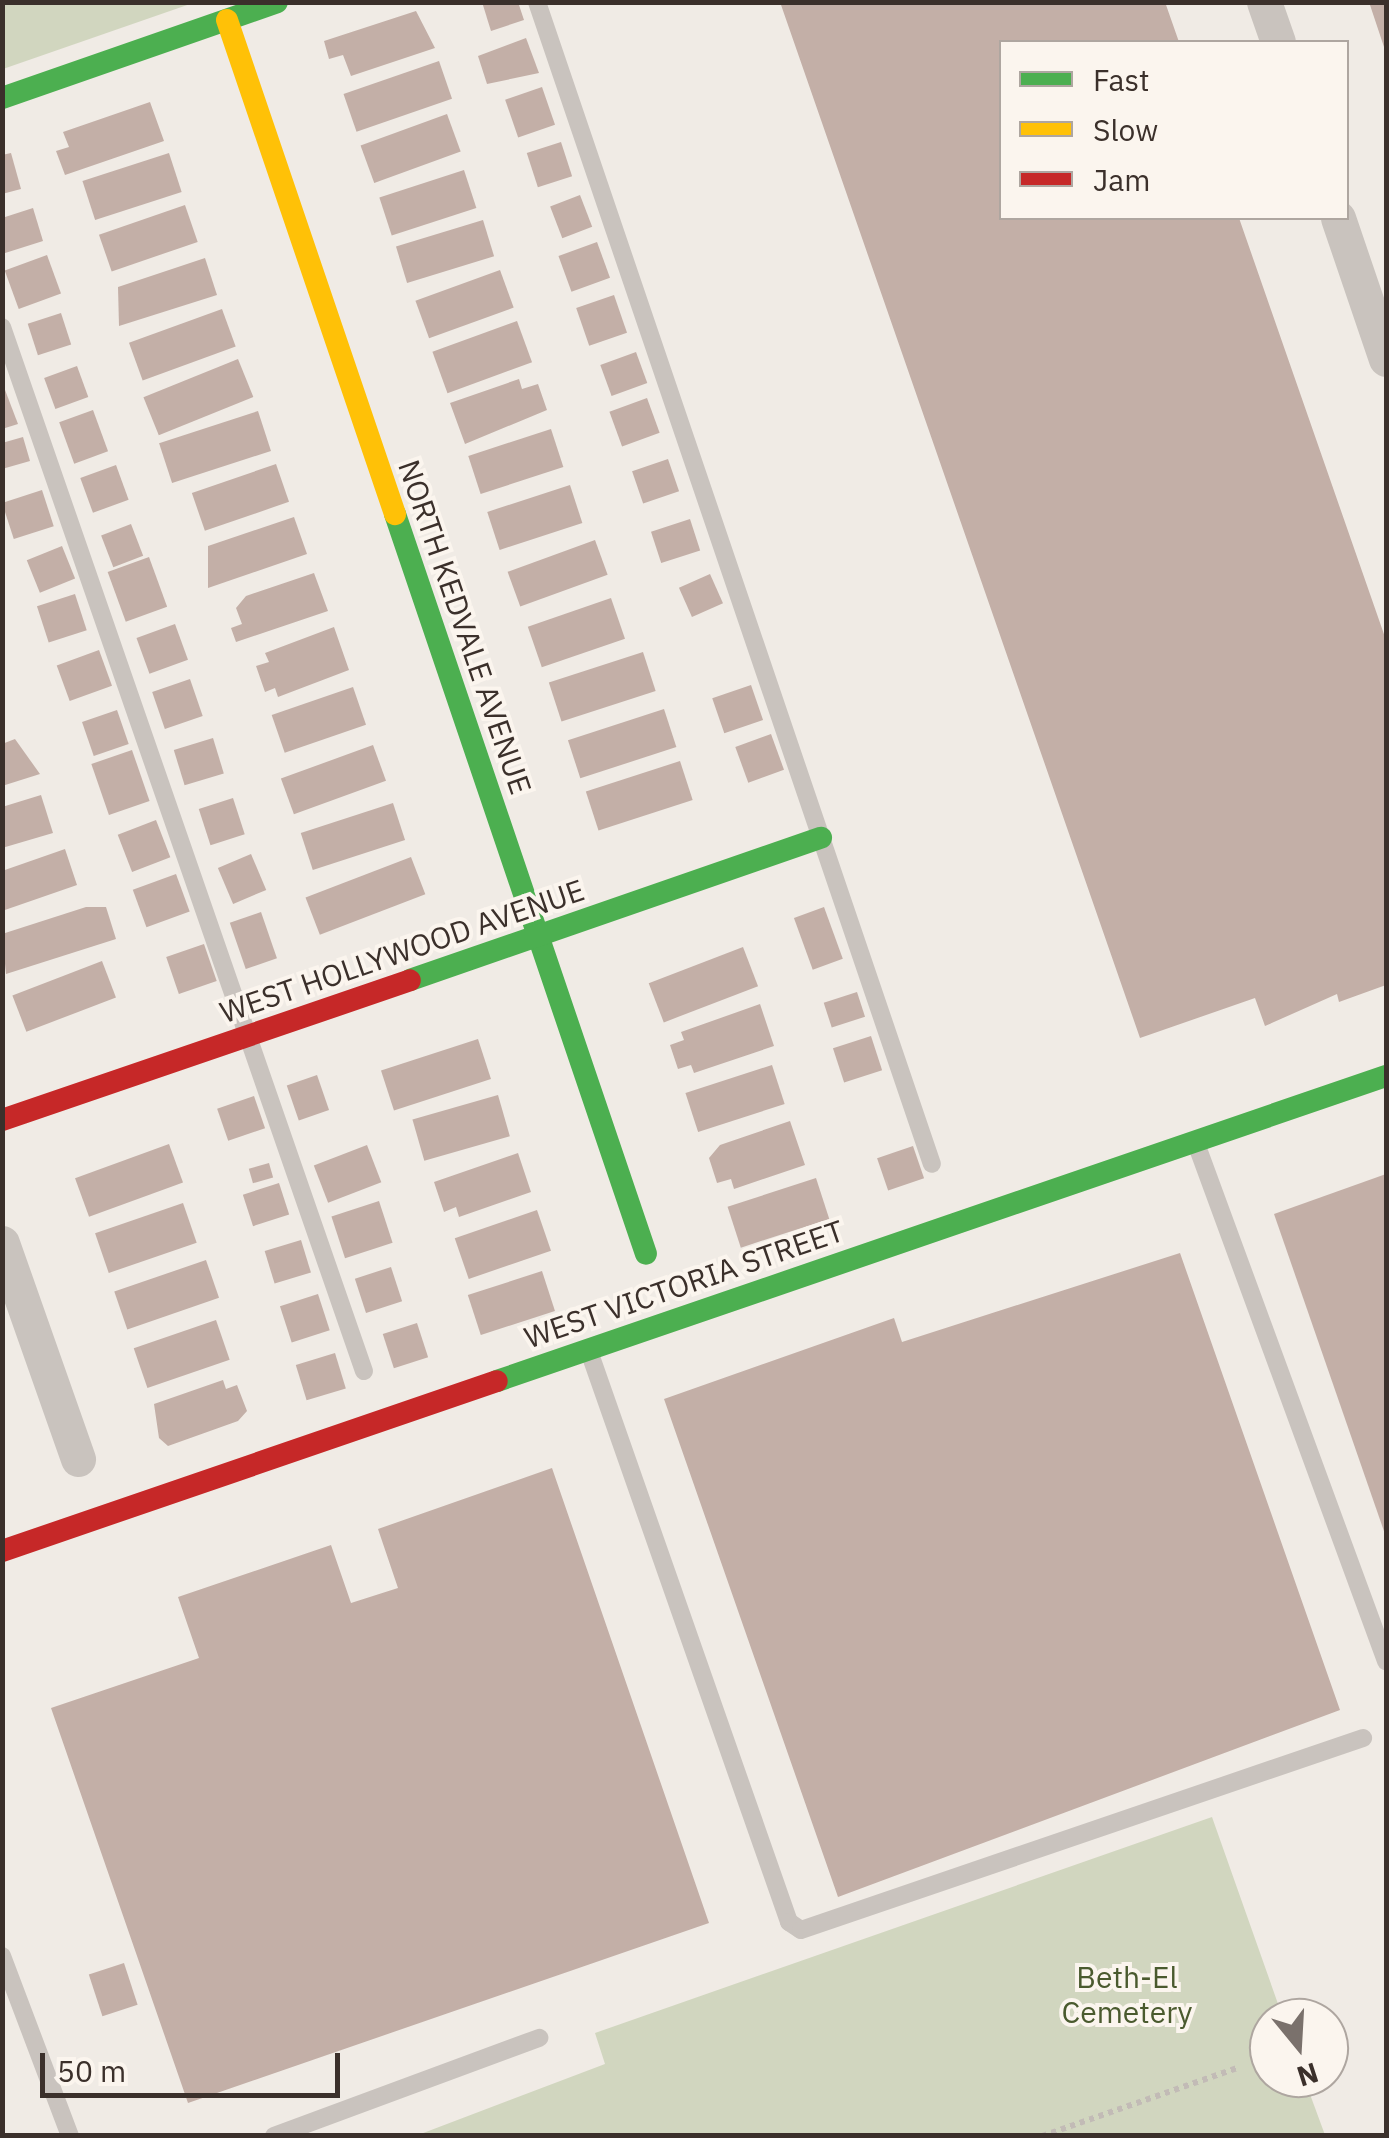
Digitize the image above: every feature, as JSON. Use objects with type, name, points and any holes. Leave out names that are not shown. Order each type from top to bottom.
[{"type":"street","points":[[2,98],[277,2]]},
{"type":"street","points":[[1264,2],[1277,40]]},
{"type":"street","name":"NORTH KEDVALE AVENUE","points":[[227,20],[646,1254]]},
{"type":"street","points":[[1339,220],[1386,359]]},
{"type":"street","name":"WEST HOLLYWOOD AVENUE","points":[[2,1120],[821,838]]},
{"type":"street","name":"WEST VICTORIA STREET","points":[[2,1551],[1386,1076]]},
{"type":"street","points":[[2,1244],[78,1460]]},
{"type":"lane","points":[[537,2],[932,1164]]},
{"type":"lane","points":[[2,327],[364,1371]]},
{"type":"lane","points":[[1195,1141],[1386,1661]]},
{"type":"lane","points":[[588,1349],[788,1922],[801,1930],[1364,1738]]},
{"type":"lane","points":[[2,1956],[70,2136]]},
{"type":"lane","points":[[274,2136],[540,2038]]},
{"type":"path","points":[[1042,2136],[1237,2068]]},
{"type":"green space","points":[[3,2],[193,2],[193,3],[3,69]]},
{"type":"green space","name":"Beth-El Cemetery","points":[[1212,1817],[1276,1998],[1249,1998],[1249,2098],[1311,2098],[1325,2135],[418,2135],[605,2064],[595,2033]]},
{"type":"building","points":[[482,2],[518,2],[524,20],[491,31]]},
{"type":"building","points":[[780,2],[1165,2],[1178,40],[999,40],[999,220],[1240,220],[1386,640],[1386,985],[1339,1002],[1337,994],[1265,1026],[1255,998],[1140,1038]]},
{"type":"building","points":[[1369,2],[1386,2],[1386,53]]},
{"type":"building","points":[[416,11],[435,48],[351,76],[343,55],[329,59],[324,41]]},
{"type":"building","points":[[526,38],[539,73],[487,84],[478,56]]},
{"type":"building","points":[[439,61],[452,99],[357,132],[344,94]]},
{"type":"building","points":[[542,87],[555,125],[518,138],[505,100]]},
{"type":"building","points":[[150,102],[164,141],[65,175],[56,151],[69,147],[63,132]]},
{"type":"building","points":[[447,114],[461,152],[374,183],[361,145]]},
{"type":"building","points":[[561,142],[572,176],[538,187],[527,153]]},
{"type":"building","points":[[11,153],[21,189],[2,194],[2,155]]},
{"type":"building","points":[[169,153],[182,192],[95,220],[82,181]]},
{"type":"building","points":[[464,170],[476,208],[392,236],[379,198]]},
{"type":"building","points":[[580,195],[592,227],[562,238],[550,206]]},
{"type":"building","points":[[185,205],[198,242],[112,272],[99,235]]},
{"type":"building","points":[[33,208],[43,241],[2,254],[2,218]]},
{"type":"building","points":[[483,220],[494,256],[407,283],[396,247]]},
{"type":"building","points":[[597,242],[610,278],[571,292],[558,256]]},
{"type":"building","points":[[47,255],[61,294],[19,309],[5,270]]},
{"type":"building","points":[[205,258],[217,295],[119,326],[118,287]]},
{"type":"building","points":[[500,270],[514,308],[429,338],[415,301]]},
{"type":"building","points":[[614,295],[627,333],[589,346],[576,308]]},
{"type":"building","points":[[222,309],[236,347],[143,380],[129,343]]},
{"type":"building","points":[[61,313],[71,344],[38,355],[28,324]]},
{"type":"building","points":[[517,321],[532,362],[447,393],[432,352]]},
{"type":"building","points":[[636,352],[647,383],[612,396],[600,365]]},
{"type":"building","points":[[238,359],[253,397],[159,435],[143,397]]},
{"type":"building","points":[[77,366],[88,397],[55,409],[44,378]]},
{"type":"building","points":[[519,379],[522,389],[538,384],[547,410],[465,444],[450,403]]},
{"type":"building","points":[[2,382],[18,424],[2,429]]},
{"type":"building","points":[[647,398],[660,433],[622,446],[609,412]]},
{"type":"building","points":[[93,410],[108,451],[74,464],[59,422]]},
{"type":"building","points":[[258,411],[271,451],[172,483],[159,443]]},
{"type":"building","points":[[551,429],[563,467],[481,494],[468,456]]},
{"type":"building","points":[[23,437],[30,461],[2,469],[2,443]]},
{"type":"building","points":[[668,459],[679,491],[643,504],[632,471]]},
{"type":"building","points":[[276,464],[289,502],[205,531],[192,493]]},
{"type":"building","points":[[116,465],[129,500],[93,513],[80,478]]},
{"type":"building","points":[[570,485],[582,523],[500,550],[487,512]]},
{"type":"building","points":[[42,490],[54,526],[14,539],[2,503]]},
{"type":"building","points":[[294,517],[307,554],[208,588],[208,546]]},
{"type":"building","points":[[690,519],[700,550],[661,563],[651,532]]},
{"type":"building","points":[[131,524],[143,556],[113,567],[101,535]]},
{"type":"building","points":[[595,540],[608,575],[520,607],[508,572]]},
{"type":"building","points":[[62,546],[75,578],[40,593],[27,560]]},
{"type":"building","points":[[149,557],[167,607],[126,622],[108,572]]},
{"type":"building","points":[[314,573],[328,611],[236,642],[231,628],[242,624],[236,608],[246,596]]},
{"type":"building","points":[[710,574],[723,603],[692,617],[679,588]]},
{"type":"building","points":[[75,594],[87,630],[49,643],[37,606]]},
{"type":"building","points":[[611,598],[625,639],[542,667],[528,627]]},
{"type":"building","points":[[175,624],[188,660],[149,674],[136,638]]},
{"type":"building","points":[[334,627],[349,670],[278,697],[275,688],[265,692],[256,666],[269,662],[265,653]]},
{"type":"building","points":[[99,650],[112,686],[70,701],[57,665]]},
{"type":"building","points":[[643,652],[656,691],[562,722],[549,683]]},
{"type":"building","points":[[190,679],[203,716],[165,729],[152,692]]},
{"type":"building","points":[[751,685],[763,720],[724,733],[712,698]]},
{"type":"building","points":[[353,687],[366,725],[285,753],[272,715]]},
{"type":"building","points":[[664,709],[676,747],[580,778],[568,740]]},
{"type":"building","points":[[117,710],[129,744],[94,756],[82,722]]},
{"type":"building","points":[[771,734],[784,770],[748,783],[735,747]]},
{"type":"building","points":[[213,738],[224,773],[185,785],[174,750]]},
{"type":"building","points":[[15,739],[40,774],[2,786],[2,744]]},
{"type":"building","points":[[373,745],[386,781],[294,814],[281,779]]},
{"type":"building","points":[[132,750],[150,801],[109,815],[91,764]]},
{"type":"building","points":[[680,761],[693,800],[599,831],[586,792]]},
{"type":"building","points":[[41,795],[53,833],[2,848],[2,807]]},
{"type":"building","points":[[233,798],[245,834],[211,845],[199,809]]},
{"type":"building","points":[[393,803],[405,840],[313,870],[301,833]]},
{"type":"building","points":[[156,820],[170,857],[132,872],[118,835]]},
{"type":"building","points":[[65,849],[77,885],[2,911],[2,871]]},
{"type":"building","points":[[251,854],[266,890],[233,904],[218,868]]},
{"type":"building","points":[[411,857],[425,894],[320,935],[306,897]]},
{"type":"building","points":[[176,874],[190,912],[146,927],[133,890]]},
{"type":"building","points":[[86,907],[106,907],[116,939],[6,974],[2,934]]},
{"type":"building","points":[[824,907],[843,959],[813,970],[794,918]]},
{"type":"building","points":[[261,912],[277,958],[246,969],[230,923]]},
{"type":"building","points":[[204,944],[217,981],[179,994],[166,957]]},
{"type":"building","points":[[743,947],[758,986],[664,1022],[649,983]]},
{"type":"building","points":[[102,961],[116,997],[26,1032],[12,995]]},
{"type":"building","points":[[857,992],[865,1017],[832,1028],[824,1003]]},
{"type":"building","points":[[760,1004],[774,1046],[694,1073],[691,1065],[678,1069],[670,1045],[684,1040],[681,1032]]},
{"type":"building","points":[[871,1036],[882,1070],[844,1083],[833,1048]]},
{"type":"building","points":[[478,1039],[491,1079],[394,1110],[381,1071]]},
{"type":"building","points":[[772,1065],[785,1104],[698,1132],[685,1093]]},
{"type":"building","points":[[317,1075],[329,1110],[299,1120],[287,1085]]},
{"type":"building","points":[[498,1095],[510,1136],[424,1161],[412,1120]]},
{"type":"building","points":[[254,1096],[265,1128],[228,1141],[217,1109]]},
{"type":"building","points":[[790,1121],[805,1165],[734,1189],[731,1179],[717,1183],[709,1158],[720,1145]]},
{"type":"building","points":[[169,1144],[183,1183],[89,1217],[75,1178]]},
{"type":"building","points":[[367,1145],[381,1182],[328,1203],[314,1165]]},
{"type":"building","points":[[913,1146],[924,1178],[888,1191],[877,1158]]},
{"type":"building","points":[[518,1153],[531,1192],[459,1217],[456,1207],[444,1212],[434,1182]]},
{"type":"building","points":[[269,1163],[273,1177],[253,1183],[249,1169]]},
{"type":"building","points":[[1386,1174],[1386,1537],[1274,1214]]},
{"type":"building","points":[[816,1178],[829,1219],[741,1248],[728,1207]]},
{"type":"building","points":[[279,1183],[289,1214],[253,1226],[243,1195]]},
{"type":"building","points":[[379,1201],[393,1243],[345,1258],[331,1216]]},
{"type":"building","points":[[183,1203],[197,1243],[109,1273],[95,1233]]},
{"type":"building","points":[[537,1210],[551,1251],[469,1279],[455,1238]]},
{"type":"building","points":[[301,1240],[311,1273],[275,1284],[265,1251]]},
{"type":"building","points":[[1180,1253],[1340,1710],[838,1897],[664,1399],[894,1318],[902,1342]]},
{"type":"building","points":[[206,1260],[219,1298],[127,1329],[114,1292]]},
{"type":"building","points":[[391,1267],[402,1301],[366,1313],[355,1279]]},
{"type":"building","points":[[542,1271],[555,1311],[481,1335],[468,1295]]},
{"type":"building","points":[[318,1294],[330,1330],[292,1343],[280,1306]]},
{"type":"building","points":[[216,1320],[230,1360],[147,1388],[134,1348]]},
{"type":"building","points":[[417,1323],[428,1357],[394,1368],[383,1334]]},
{"type":"building","points":[[335,1353],[346,1388],[307,1400],[296,1365]]},
{"type":"building","points":[[223,1380],[226,1389],[237,1385],[247,1411],[238,1421],[168,1446],[159,1438],[154,1404]]},
{"type":"building","points":[[552,1468],[709,1923],[188,2103],[51,1708],[199,1658],[178,1597],[331,1545],[351,1603],[398,1588],[378,1529]]},
{"type":"building","points":[[124,1963],[138,2005],[102,2016],[89,1974]]},
{"type":"traffic: fast","points":[[2,98],[277,2]]},
{"type":"traffic: fast","points":[[395,514],[646,1254]]},
{"type":"traffic: fast","points":[[410,980],[821,838]]},
{"type":"traffic: fast","points":[[497,1381],[1386,1076]]},
{"type":"traffic: slow","points":[[227,20],[395,514]]},
{"type":"traffic: jam","points":[[2,1120],[410,980]]},
{"type":"traffic: jam","points":[[2,1551],[497,1381]]}]
